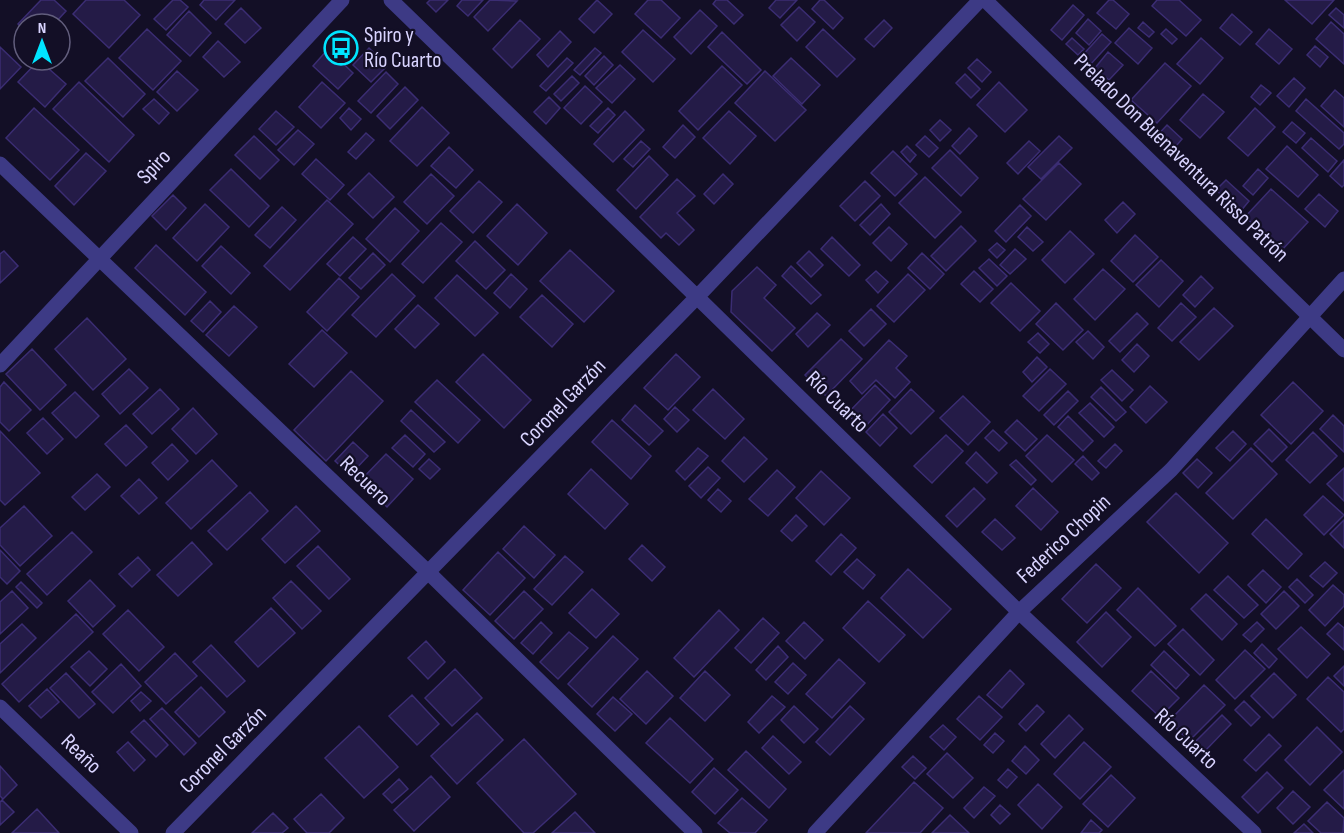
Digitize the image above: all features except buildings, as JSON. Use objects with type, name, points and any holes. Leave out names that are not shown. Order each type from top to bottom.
[{"type":"street","name":"Spiro","points":[[0,365],[342,0]]},
{"type":"street","name":"Río Cuarto","points":[[391,0],[1019,612],[1254,833]]},
{"type":"street","name":"Coronel Garzón","points":[[173,833],[698,297],[980,0]]},
{"type":"street","name":"Prelado Don Buenaventura Risso Patrón","points":[[985,0],[1344,350]]},
{"type":"street","name":"Recuero","points":[[0,164],[429,573],[695,833]]},
{"type":"street","name":"Federico Chopin","points":[[815,833],[1019,612],[1170,470],[1344,279]]},
{"type":"street","name":"Reaño","points":[[0,707],[131,833]]},
{"type":"place","name":"Spiro y Río Cuarto","points":[[341,48]]}]
